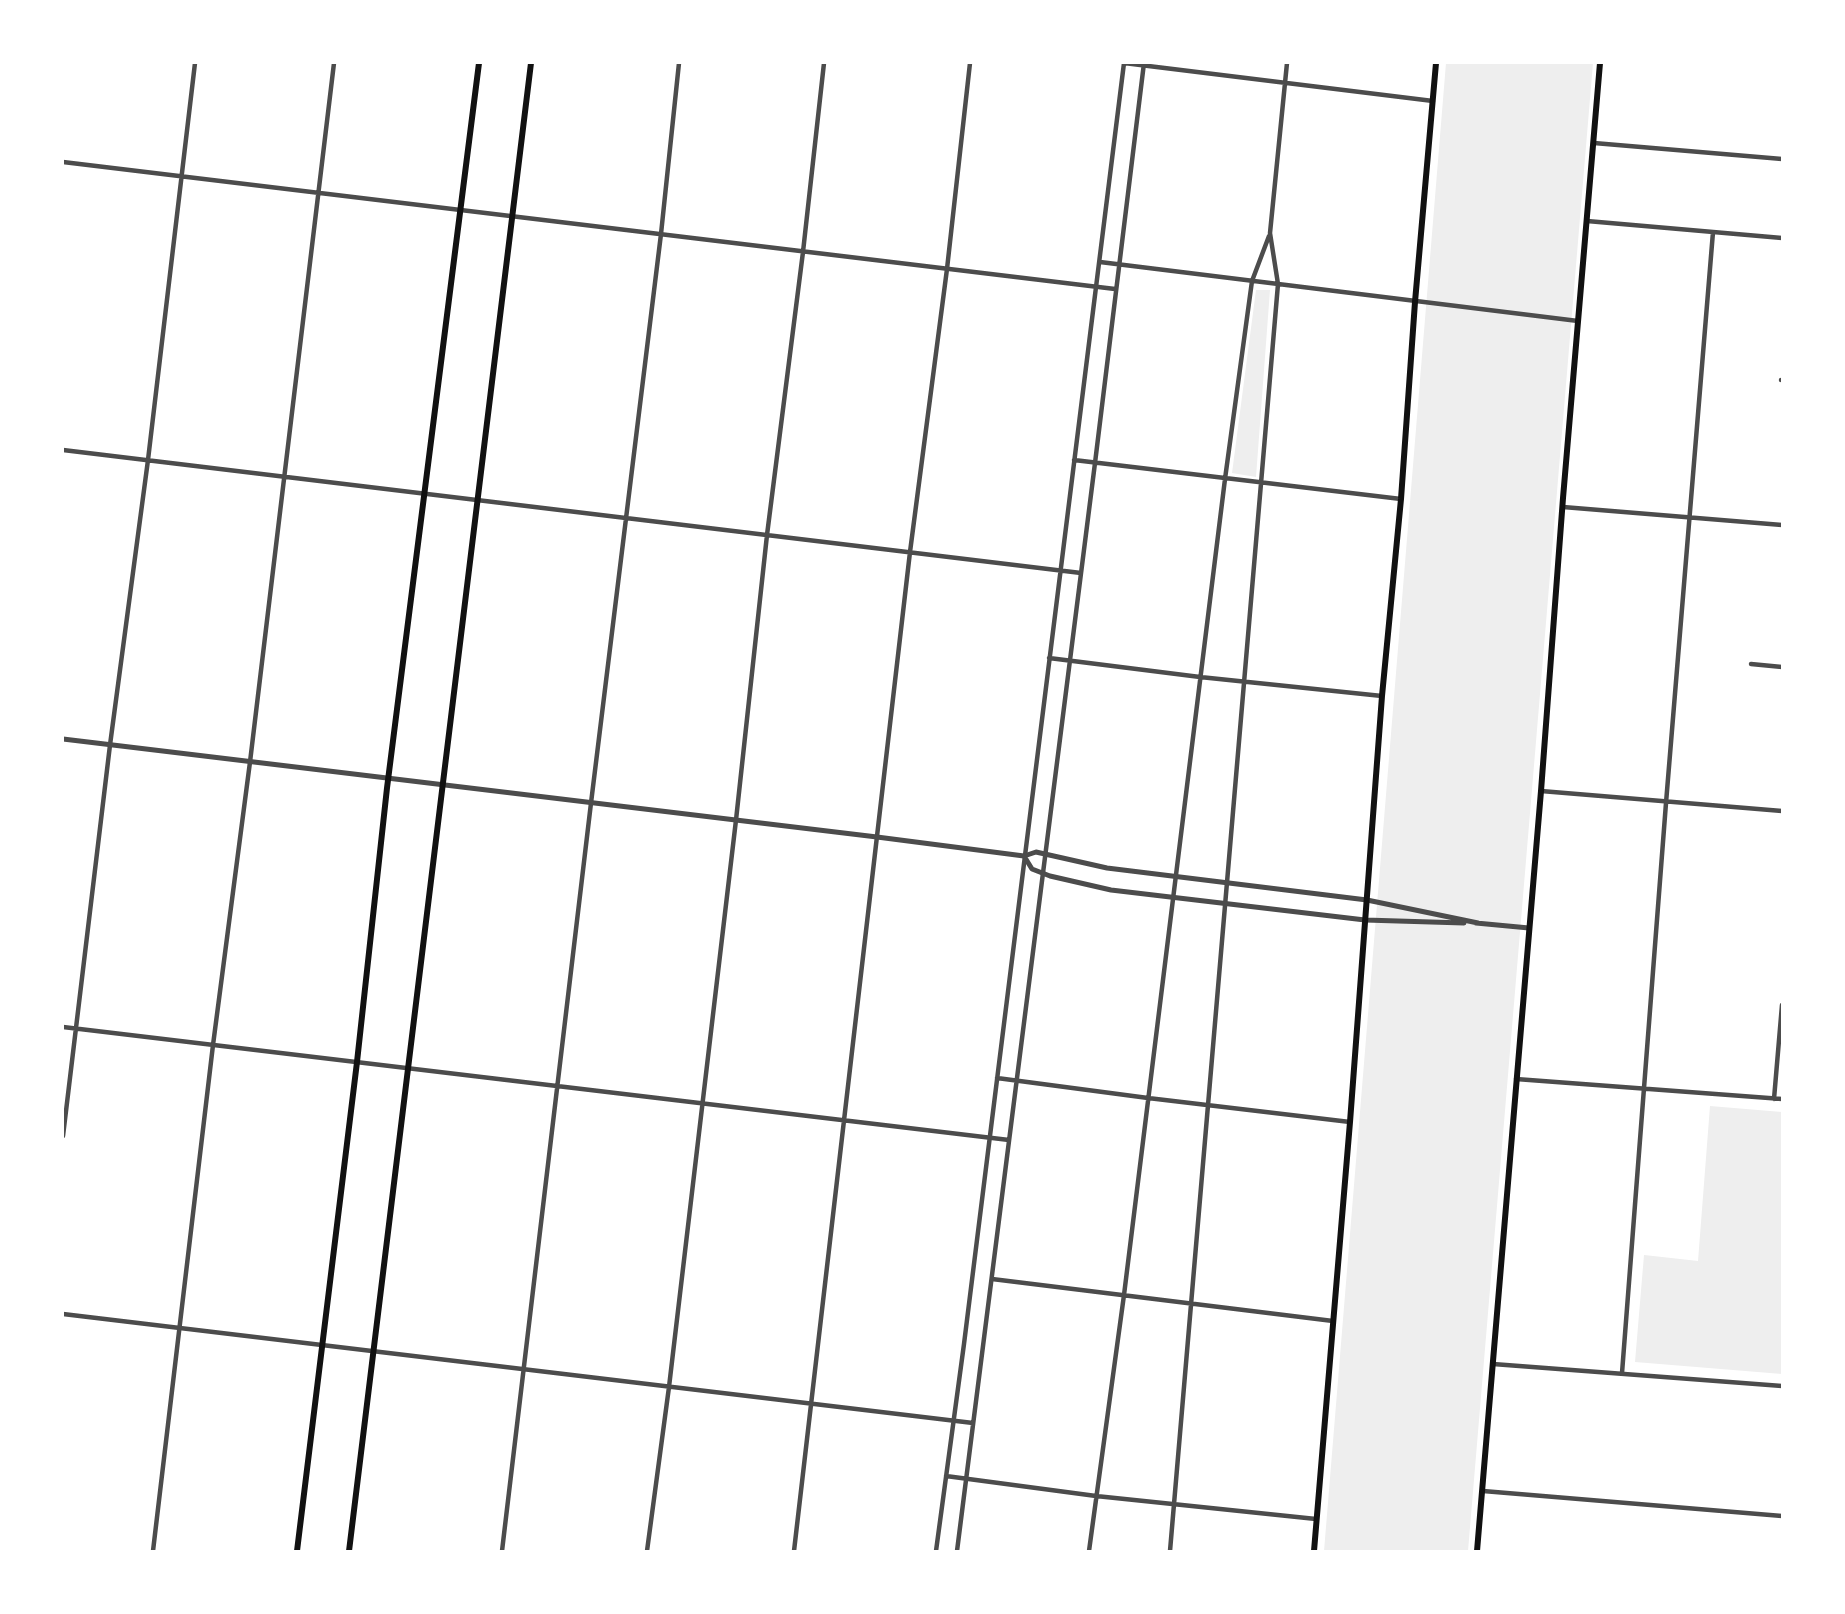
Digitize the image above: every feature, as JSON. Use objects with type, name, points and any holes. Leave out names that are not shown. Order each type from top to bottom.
[{"type":"main road","points":[[297,1551],[357,1062],[388,779],[479,63]]},
{"type":"main road","points":[[348,1551],[531,63]]},
{"type":"main road","points":[[1314,1551],[1350,1122],[1382,696],[1401,499],[1415,302],[1436,63]]},
{"type":"main road","points":[[1477,1551],[1600,63]]},
{"type":"street","points":[[63,1136],[110,745],[148,460],[195,63]]},
{"type":"street","points":[[153,1551],[334,63]]},
{"type":"street","points":[[502,1551],[661,234],[679,63]]},
{"type":"street","points":[[647,1551],[669,1387],[736,820],[766,535],[803,252],[824,63]]},
{"type":"street","points":[[794,1551],[910,552],[947,269],[970,63]]},
{"type":"street","points":[[936,1551],[964,1344],[1124,63],[1433,101]]},
{"type":"street","points":[[1170,1551],[1278,284],[1270,233],[1287,63]]},
{"type":"street","points":[[957,1551],[1095,463],[1143,64]]},
{"type":"street","points":[[1594,143],[1782,159]]},
{"type":"street","points":[[63,162],[1115,289]]},
{"type":"street","points":[[1587,221],[1782,238]]},
{"type":"street","points":[[1622,1373],[1713,232]]},
{"type":"street","points":[[1089,1551],[1124,1295],[1174,878],[1252,281],[1270,233]]},
{"type":"street","points":[[1100,262],[1578,321]]},
{"type":"street","points":[[63,450],[1081,573]]},
{"type":"street","points":[[1074,460],[1401,499]]},
{"type":"street","points":[[1563,507],[1782,525]]},
{"type":"street","points":[[1050,658],[1200,677],[1382,696]]},
{"type":"street","points":[[1751,664],[1782,667]]},
{"type":"street","points":[[63,739],[1024,856],[1036,852],[1107,868],[1174,878],[1367,900],[1478,923]]},
{"type":"street","points":[[1541,791],[1782,811]]},
{"type":"street","points":[[1024,856],[1032,869],[1105,889],[1365,920],[1478,923],[1529,928]]},
{"type":"street","points":[[1774,1099],[1782,1005]]},
{"type":"street","points":[[63,1027],[1009,1140]]},
{"type":"street","points":[[997,1078],[1350,1122]]},
{"type":"street","points":[[1516,1079],[1782,1100]]},
{"type":"street","points":[[992,1279],[1333,1321]]},
{"type":"street","points":[[63,1314],[973,1423]]},
{"type":"street","points":[[1492,1364],[1782,1386]]},
{"type":"street","points":[[946,1476],[1096,1496],[1316,1519]]},
{"type":"street","points":[[1482,1491],[1782,1516]]},
{"type":"shaded area","points":[[1446,63],[1593,63],[1468,1551],[1324,1551]]},
{"type":"shaded area","points":[[1256,290],[1270,290],[1256,477],[1232,473]]},
{"type":"shaded area","points":[[1710,1106],[1782,1112],[1782,1374],[1635,1362],[1644,1255],[1698,1261]]}]
